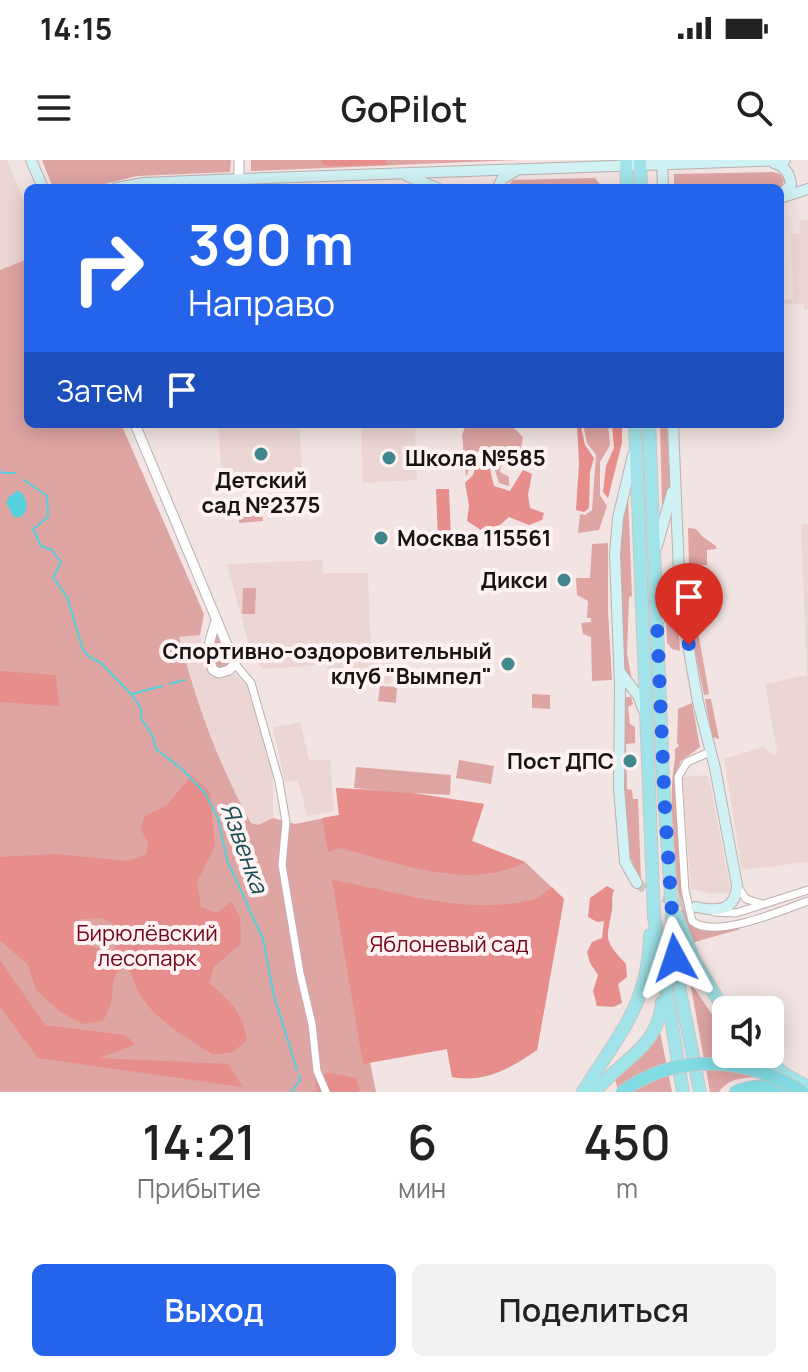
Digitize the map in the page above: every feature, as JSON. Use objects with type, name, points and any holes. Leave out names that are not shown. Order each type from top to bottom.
[{"type":"highway","points":[[622,1092],[648,1076],[669,1069],[711,1063],[750,1068],[802,1092]]},
{"type":"highway","points":[[736,1092],[756,1086],[767,1086],[781,1092]]},
{"type":"main road","points":[[31,160],[41,184]]},
{"type":"main road","points":[[138,184],[515,171],[605,164],[785,160]]},
{"type":"main road","points":[[768,161],[780,164],[790,176],[791,185],[784,193]]},
{"type":"main road","points":[[628,184],[633,163]]},
{"type":"main road","points":[[633,163],[640,184]]},
{"type":"main road","points":[[662,163],[663,184]]},
{"type":"main road","points":[[500,184],[515,171]]},
{"type":"main road","points":[[402,174],[427,184]]},
{"type":"main road","points":[[784,196],[808,189]]},
{"type":"main road","points":[[635,428],[653,896],[663,979],[683,1092]]},
{"type":"main road","points":[[649,428],[675,958],[700,1092]]},
{"type":"main road","points":[[673,428],[682,609],[737,885],[736,896],[721,910],[696,907]]},
{"type":"main road","points":[[636,441],[615,544],[619,788],[627,867],[637,883]]},
{"type":"main road","points":[[654,556],[675,484]]},
{"type":"main road","points":[[657,622],[668,609],[682,609]]},
{"type":"main road","points":[[619,666],[623,679],[641,701],[646,721]]},
{"type":"main road","points":[[671,894],[683,937],[716,996]]},
{"type":"main road","points":[[583,1092],[622,1035],[637,1006],[647,967],[653,896]]},
{"type":"main road","points":[[595,1092],[655,1032],[661,1015],[663,979]]},
{"type":"main road","points":[[777,1068],[808,1087]]},
{"type":"street","points":[[239,160],[239,179]]},
{"type":"street","points":[[137,428],[235,664],[251,683],[279,781],[286,822],[282,865],[312,1024],[317,1071],[326,1092]]},
{"type":"street","points":[[216,621],[208,648],[213,670],[219,673],[235,664]]},
{"type":"street","points":[[710,752],[685,764],[678,777],[685,890],[692,921],[706,928],[737,923],[808,901]]},
{"type":"street","points":[[737,885],[746,899],[764,904]]},
{"type":"street","points":[[710,911],[730,914],[808,890]]},
{"type":"shaded area","points":[[0,160],[7,160],[24,201],[24,261],[0,270]]},
{"type":"shaded area","points":[[808,220],[808,309],[804,310],[803,304],[784,304],[784,300],[793,299],[791,234],[800,234],[799,221]]},
{"type":"shaded area","name":"Детский сад №2375","points":[[218,428],[298,428],[300,431],[302,477],[222,481]]},
{"type":"shaded area","name":"Школа №585","points":[[361,428],[415,428],[417,480],[363,483]]},
{"type":"shaded area","points":[[808,524],[808,862],[742,870],[724,759],[763,747],[776,756],[765,684],[807,675],[801,525]]},
{"type":"shaded area","points":[[322,560],[323,573],[368,573],[371,655],[391,658],[391,683],[329,682],[327,665],[263,669],[252,657],[227,564]]},
{"type":"shaded area","points":[[200,635],[212,677],[235,674],[248,687],[265,734],[273,769],[273,818],[258,825],[251,823],[229,783],[193,689],[179,636]]},
{"type":"shaded area","points":[[300,722],[309,760],[330,760],[334,811],[307,816],[298,780],[285,782],[273,728]]},
{"type":"shaded area","points":[[707,775],[731,893],[712,894],[691,889],[682,777]]},
{"type":"green space","points":[[42,160],[231,160],[230,172],[137,176],[104,184],[51,184]]},
{"type":"green space","points":[[251,160],[519,160],[251,171]]},
{"type":"green space","points":[[322,160],[386,160],[387,165],[330,166],[322,165]]},
{"type":"green space","points":[[773,172],[780,174],[784,180],[783,184],[674,184],[674,174]]},
{"type":"green space","points":[[595,178],[600,184],[510,184],[513,180]]},
{"type":"green space","name":"Бирюлёвский лесопарк","points":[[24,261],[24,428],[123,428],[204,614],[200,635],[179,637],[209,732],[251,823],[258,825],[273,818],[295,824],[339,815],[336,788],[376,790],[354,788],[356,767],[451,775],[450,795],[414,793],[484,804],[472,841],[525,862],[564,899],[537,1050],[517,1063],[476,1078],[452,1077],[447,1049],[370,1062],[376,1092],[0,1092],[0,270]]},
{"type":"green space","points":[[465,428],[514,428],[523,437],[521,448],[503,448],[500,472],[509,477],[509,486],[499,483],[488,448],[477,452],[466,477],[462,435]]},
{"type":"green space","points":[[577,428],[581,428],[585,445],[594,458],[590,472],[589,508],[584,512],[576,510]]},
{"type":"green space","points":[[584,428],[608,428],[610,445],[600,462],[600,495],[607,506],[599,530],[578,533],[580,514],[585,515],[592,510],[596,455],[587,443]]},
{"type":"green space","points":[[612,428],[622,428],[622,443],[608,498],[603,492],[606,466],[614,448]]},
{"type":"green space","points":[[660,428],[667,428],[670,494],[667,504],[662,504]]},
{"type":"green space","points":[[486,452],[494,486],[510,491],[523,470],[532,474],[528,495],[530,508],[544,513],[542,520],[529,525],[509,517],[500,525],[481,530],[467,521],[469,505],[465,483],[473,475],[480,454]]},
{"type":"green space","points":[[436,489],[449,489],[451,540],[438,540]]},
{"type":"green space","points":[[628,496],[632,596],[629,597],[627,653],[633,686],[624,669],[621,614],[620,538]]},
{"type":"green space","points":[[261,506],[263,521],[239,523],[238,507]]},
{"type":"green space","points":[[688,528],[696,529],[716,546],[716,549],[707,550],[707,565],[689,565]]},
{"type":"green space","points":[[608,543],[612,680],[592,681],[591,637],[583,634],[581,623],[591,622],[591,618],[587,618],[588,601],[577,595],[576,578],[590,578],[592,544]]},
{"type":"green space","points":[[243,588],[256,588],[255,614],[242,614]]},
{"type":"green space","points":[[686,591],[696,620],[709,694],[704,695],[683,592]]},
{"type":"green space","points":[[672,613],[678,617],[680,651],[672,649],[667,643],[666,617]]},
{"type":"green space","points":[[216,621],[235,664],[219,673],[209,659]]},
{"type":"green space","points":[[0,671],[56,675],[59,706],[0,702]]},
{"type":"green space","points":[[380,686],[397,687],[396,703],[378,701]]},
{"type":"green space","points":[[532,694],[550,695],[550,709],[532,708]]},
{"type":"green space","points":[[625,697],[631,697],[633,704],[628,707],[630,724],[635,727],[635,743],[626,744],[627,789],[632,790],[633,799],[638,799],[641,880],[629,855],[623,786]]},
{"type":"green space","points":[[705,699],[711,699],[719,739],[712,737]]},
{"type":"green space","points":[[692,703],[700,747],[681,761],[674,777],[683,904],[687,917],[698,929],[741,929],[691,943],[677,885],[672,781],[675,749],[679,746],[678,709]]},
{"type":"green space","points":[[459,760],[494,766],[491,784],[456,778]]},
{"type":"green space","points":[[192,775],[210,792],[215,846],[197,882],[201,907],[217,913],[231,902],[240,917],[241,943],[214,967],[209,983],[229,1002],[242,1022],[247,1040],[233,1052],[213,1055],[162,1020],[145,1003],[124,966],[114,978],[111,1002],[103,1021],[83,1024],[59,1011],[36,990],[28,965],[0,940],[0,857],[55,854],[128,861],[146,854],[148,844],[141,829],[144,817],[168,804]],"holes":[[[103,918],[117,926],[119,939],[114,950],[82,944],[77,932],[81,919]]]},
{"type":"green space","points":[[336,788],[409,793],[484,804],[472,841],[525,862],[504,870],[458,874],[410,867],[340,848],[328,852],[322,818],[339,815]]},
{"type":"green space","name":"Яблоневый сад","points":[[332,880],[431,900],[481,905],[534,899],[552,887],[564,899],[537,1050],[507,1068],[476,1078],[452,1077],[447,1049],[363,1064]]},
{"type":"green space","points":[[607,886],[614,890],[608,940],[626,964],[627,977],[618,984],[622,1003],[613,1007],[597,1006],[593,991],[598,975],[587,952],[592,942],[602,938],[604,921],[597,922],[588,917],[590,898]]},
{"type":"green space","points":[[0,960],[45,1025],[125,1035],[135,1044],[100,1058],[228,1064],[243,1087],[38,1058],[0,1007]]},
{"type":"green space","points":[[690,982],[712,1014],[712,1068],[758,1068],[768,1077],[735,1080],[719,1092],[710,1092]]},
{"type":"green space","points":[[660,1032],[672,1092],[619,1092],[615,1080],[653,1044]]},
{"type":"green space","points":[[329,1073],[356,1078],[360,1089],[357,1092],[317,1092],[315,1077]]},
{"type":"water","points":[[17,491],[22,493],[26,502],[21,517],[14,517],[6,503]]},
{"type":"waterway","name":"Язвенка","points":[[0,471],[15,473]]},
{"type":"waterway","name":"Язвенка","points":[[24,480],[47,496],[48,517],[33,529],[41,546],[52,550],[61,562],[53,577],[67,597],[83,650],[101,663],[131,694],[141,708],[141,718],[152,735],[156,749],[182,769],[205,793],[218,818],[227,860],[263,939],[274,996],[297,1070]]},
{"type":"waterway","points":[[170,684],[184,680]]},
{"type":"waterway","points":[[132,694],[162,686]]},
{"type":"waterway","name":"Язвенка","points":[[291,1092],[300,1080],[299,1075]]},
{"type":"tunnel","points":[[637,883],[654,895],[696,907]]},
{"type":"place","name":"Детский сад №2375","points":[[261,454]]},
{"type":"place","name":"Школа №585","points":[[389,458]]},
{"type":"place","name":"Москва 115561","points":[[381,538]]},
{"type":"place","name":"Дикси","points":[[564,580]]},
{"type":"place","name":"Спортивно-оздоровительный клуб \"Вымпел\"","points":[[508,664]]},
{"type":"place","name":"Пост ДПС","points":[[630,761]]},
{"type":"route","points":[[675,958],[657,622],[668,609],[682,609],[689,645]]}]
